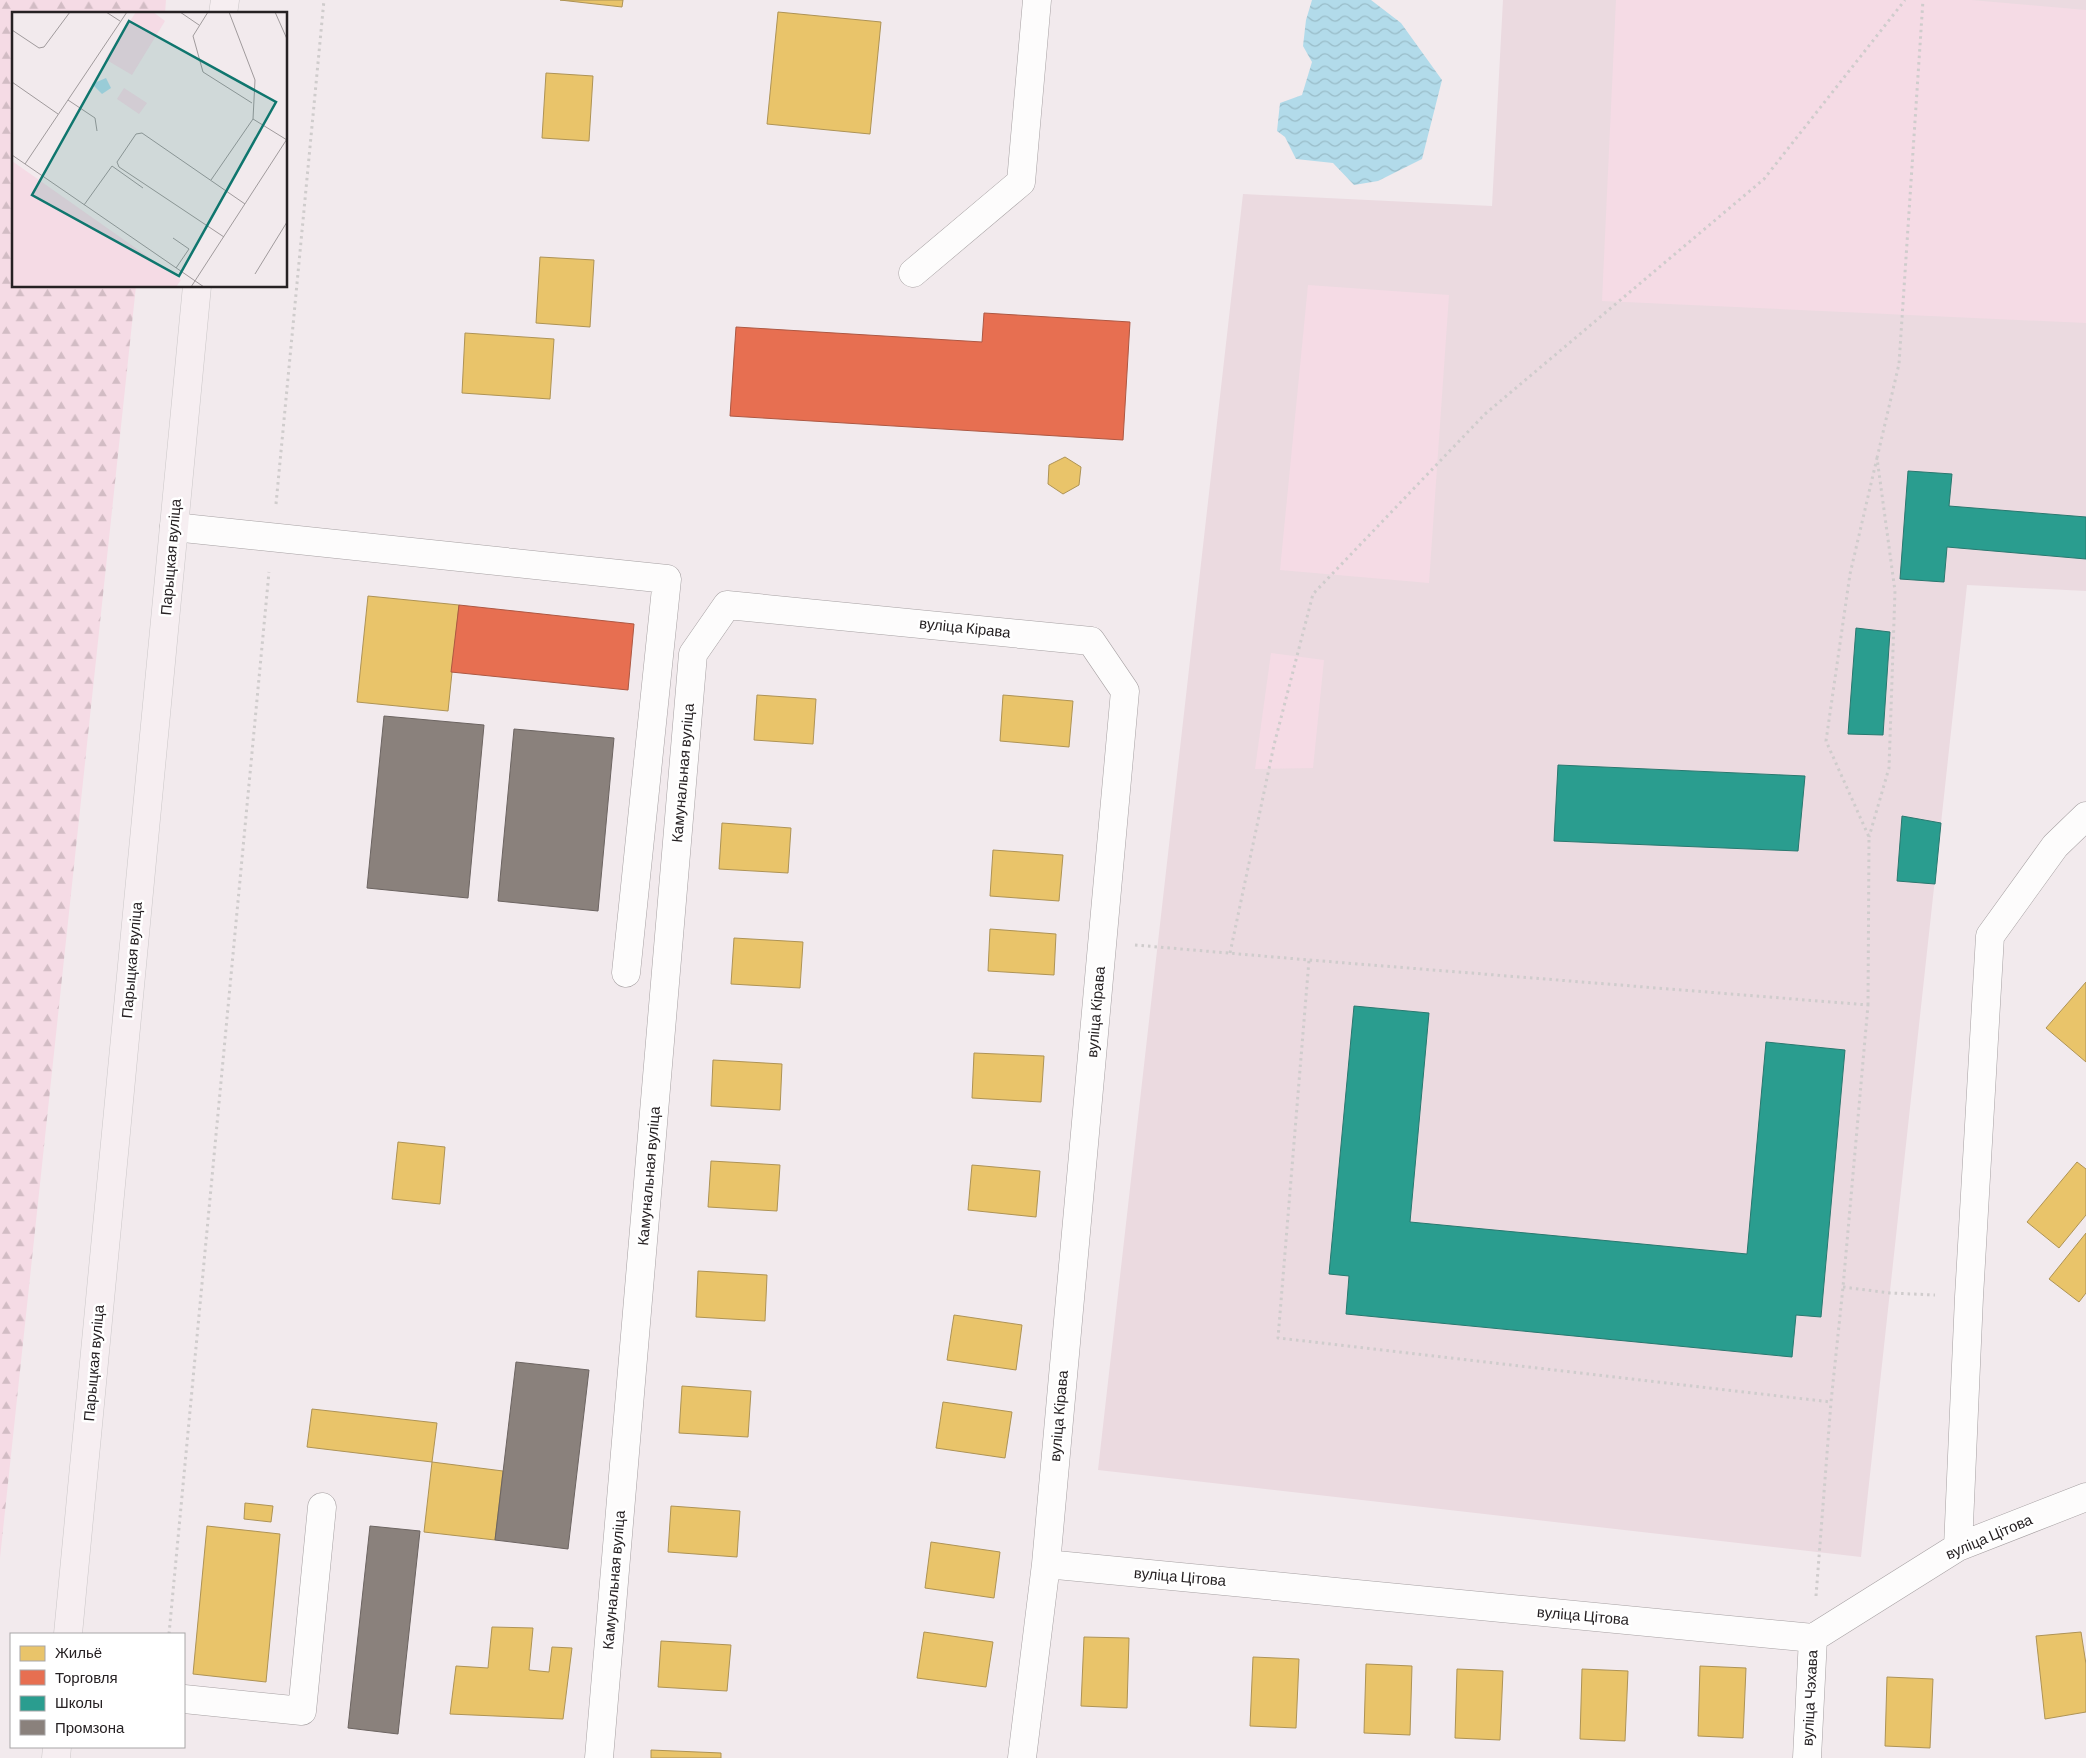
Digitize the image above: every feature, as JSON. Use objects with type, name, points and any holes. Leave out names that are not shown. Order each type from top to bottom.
[{"type":"main road","name":"Парыцкая вуліца","points":[[68,1633],[197,288]]},
{"type":"street","points":[[913,273],[1021,182],[1037,0]]},
{"type":"street","points":[[174,526],[667,579],[626,973]]},
{"type":"street","name":"вуліца Кірава","points":[[727,605],[1091,641],[1125,691],[1046,1564],[1022,1758]]},
{"type":"street","name":"Камунальная вуліца","points":[[599,1758],[693,654],[727,605]]},
{"type":"street","points":[[1958,1546],[1969,1297],[1990,936],[2054,846],[2086,816]]},
{"type":"street","name":"вуліца Цітова","points":[[1046,1564],[1813,1638],[1958,1546],[2086,1497]]},
{"type":"street","points":[[185,1699],[302,1711],[322,1507]]},
{"type":"street","name":"вуліца Чэхава","points":[[1807,1758],[1813,1638]]},
{"type":"path","points":[[169,1633],[324,0]]},
{"type":"path","points":[[1230,953],[1274,744],[1313,594],[1485,414],[1764,179],[1904,0]]},
{"type":"path","points":[[1869,837],[1826,741],[1850,574],[1899,364],[1923,0]]},
{"type":"path","points":[[1813,1638],[1831,1402],[1844,1287],[1868,1005],[1869,837],[1889,768],[1895,591],[1877,458]]},
{"type":"path","points":[[1102,942],[1868,1005]]},
{"type":"path","points":[[1309,960],[1278,1338],[1831,1402]]},
{"type":"path","points":[[1844,1287],[1890,1293],[1969,1297]]},
{"type":"shaded area","points":[[1503,0],[2086,0],[2086,591],[1967,585],[1861,1557],[1098,1470],[1243,194],[1492,206]]},
{"type":"green space","points":[[0,0],[166,0],[165,12],[12,12],[12,288],[136,288],[0,1558]]},
{"type":"green space","points":[[1616,0],[1971,0],[2086,10],[2086,323],[1602,301]]},
{"type":"green space","points":[[1308,285],[1449,295],[1429,583],[1280,570]]},
{"type":"green space","points":[[1271,653],[1324,660],[1313,768],[1255,769]]},
{"type":"water","points":[[1312,0],[1371,0],[1401,23],[1442,80],[1422,159],[1378,181],[1354,185],[1333,163],[1296,159],[1285,137],[1277,131],[1280,103],[1302,95],[1312,62],[1303,46],[1306,20]]},
{"type":"building: Жильё","points":[[560,0],[623,0],[622,7]]},
{"type":"building: Жильё","points":[[778,12],[881,22],[870,134],[767,124]]},
{"type":"building: Жильё","points":[[546,73],[593,76],[589,141],[542,138]]},
{"type":"building: Жильё","points":[[540,257],[594,260],[590,327],[536,323]]},
{"type":"building: Жильё","points":[[465,333],[554,339],[550,399],[462,393]]},
{"type":"building: Жильё","points":[[1065,457],[1081,467],[1079,485],[1063,494],[1048,484],[1049,465]]},
{"type":"building: Жильё","points":[[368,596],[459,605],[448,711],[357,702]]},
{"type":"building: Жильё","points":[[757,695],[816,699],[813,744],[754,740]]},
{"type":"building: Жильё","points":[[1003,695],[1073,701],[1069,747],[1000,741]]},
{"type":"building: Жильё","points":[[722,823],[791,828],[788,873],[719,869]]},
{"type":"building: Жильё","points":[[993,850],[1063,855],[1059,901],[990,896]]},
{"type":"building: Жильё","points":[[990,929],[1056,934],[1054,975],[988,971]]},
{"type":"building: Жильё","points":[[734,938],[803,942],[800,988],[731,984]]},
{"type":"building: Жильё","points":[[2086,982],[2086,1062],[2046,1028]]},
{"type":"building: Жильё","points":[[974,1053],[1044,1056],[1041,1102],[972,1098]]},
{"type":"building: Жильё","points":[[713,1060],[782,1064],[780,1110],[711,1106]]},
{"type":"building: Жильё","points":[[398,1142],[445,1147],[440,1204],[392,1199]]},
{"type":"building: Жильё","points":[[711,1161],[780,1165],[777,1211],[708,1207]]},
{"type":"building: Жильё","points":[[2077,1162],[2086,1169],[2086,1215],[2059,1248],[2027,1222]]},
{"type":"building: Жильё","points":[[972,1165],[1040,1171],[1036,1217],[968,1210]]},
{"type":"building: Жильё","points":[[2086,1233],[2086,1293],[2079,1302],[2049,1279]]},
{"type":"building: Жильё","points":[[698,1271],[767,1275],[765,1321],[696,1317]]},
{"type":"building: Жильё","points":[[954,1315],[1022,1325],[1016,1370],[947,1360]]},
{"type":"building: Жильё","points":[[682,1386],[751,1391],[748,1437],[679,1433]]},
{"type":"building: Жильё","points":[[943,1402],[1012,1412],[1005,1458],[936,1448]]},
{"type":"building: Жильё","points":[[312,1409],[437,1423],[432,1462],[307,1447]]},
{"type":"building: Жильё","points":[[432,1462],[503,1471],[495,1540],[424,1532]]},
{"type":"building: Жильё","points":[[245,1503],[273,1506],[271,1522],[244,1519]]},
{"type":"building: Жильё","points":[[671,1506],[740,1511],[737,1557],[668,1552]]},
{"type":"building: Жильё","points":[[207,1526],[280,1534],[266,1682],[193,1674]]},
{"type":"building: Жильё","points":[[931,1542],[1000,1552],[994,1598],[925,1588]]},
{"type":"building: Жильё","points":[[492,1627],[533,1628],[529,1670],[549,1672],[552,1647],[572,1648],[563,1719],[450,1714],[456,1666],[488,1668]]},
{"type":"building: Жильё","points":[[924,1632],[993,1642],[986,1687],[917,1678]]},
{"type":"building: Жильё","points":[[2081,1632],[2086,1664],[2086,1712],[2045,1719],[2036,1636]]},
{"type":"building: Жильё","points":[[1084,1637],[1129,1638],[1127,1708],[1081,1706]]},
{"type":"building: Жильё","points":[[661,1641],[731,1645],[727,1691],[658,1687]]},
{"type":"building: Жильё","points":[[1253,1657],[1299,1659],[1296,1728],[1250,1726]]},
{"type":"building: Жильё","points":[[1366,1664],[1412,1666],[1410,1735],[1364,1733]]},
{"type":"building: Жильё","points":[[1700,1666],[1746,1668],[1743,1738],[1698,1736]]},
{"type":"building: Жильё","points":[[1457,1669],[1503,1671],[1500,1740],[1455,1738]]},
{"type":"building: Жильё","points":[[1582,1669],[1628,1671],[1625,1741],[1580,1739]]},
{"type":"building: Жильё","points":[[1887,1677],[1933,1679],[1930,1748],[1885,1746]]},
{"type":"building: Жильё","points":[[651,1750],[721,1753],[721,1758],[651,1758]]},
{"type":"building: Торговля","points":[[984,313],[1130,322],[1123,440],[730,416],[736,327],[982,342]]},
{"type":"building: Торговля","points":[[459,605],[634,624],[628,690],[451,672]]},
{"type":"building: Школы","points":[[1908,471],[1952,474],[1949,506],[2086,517],[2086,559],[1947,547],[1944,582],[1900,579]]},
{"type":"building: Школы","points":[[1856,628],[1890,632],[1883,735],[1848,734]]},
{"type":"building: Школы","points":[[1558,765],[1805,776],[1798,851],[1554,841]]},
{"type":"building: Школы","points":[[1902,816],[1941,823],[1935,884],[1897,881]]},
{"type":"building: Школы","points":[[1354,1006],[1429,1013],[1410,1222],[1747,1254],[1766,1042],[1845,1050],[1821,1317],[1796,1315],[1792,1357],[1346,1314],[1349,1276],[1329,1274]]},
{"type":"building: Промзона","points":[[384,716],[484,725],[468,898],[367,888]]},
{"type":"building: Промзона","points":[[514,729],[614,738],[598,911],[498,901]]},
{"type":"building: Промзона","points":[[516,1362],[589,1370],[568,1549],[495,1540]]},
{"type":"building: Промзона","points":[[370,1526],[420,1531],[398,1734],[348,1728]]}]
